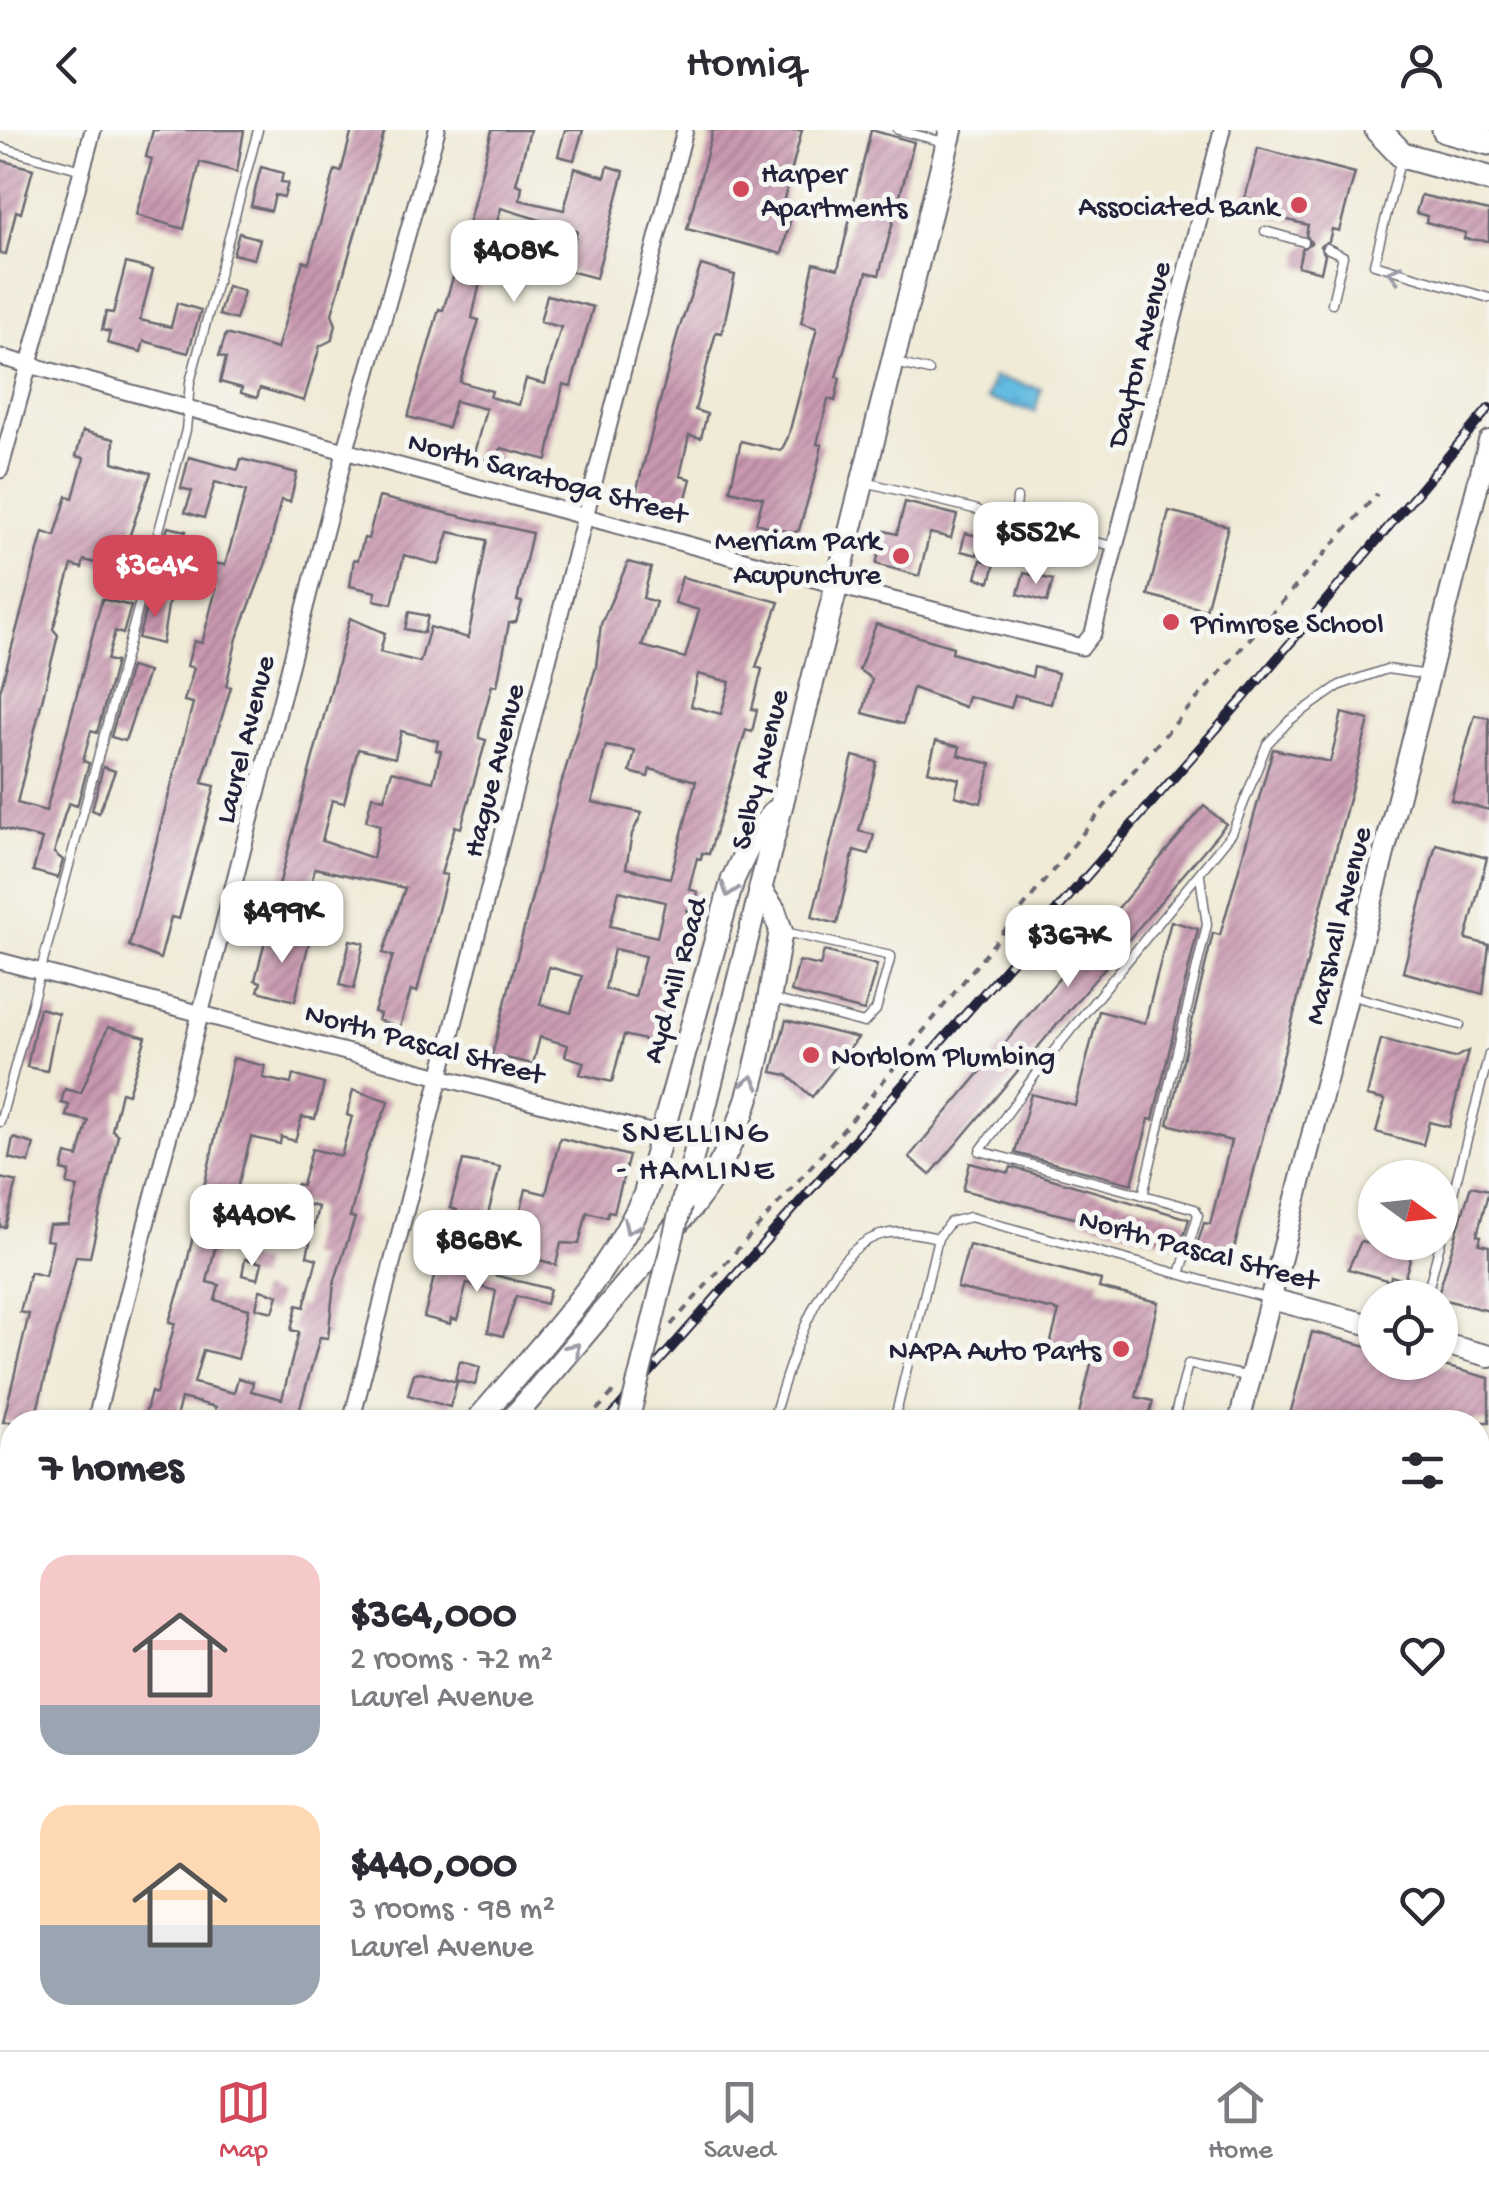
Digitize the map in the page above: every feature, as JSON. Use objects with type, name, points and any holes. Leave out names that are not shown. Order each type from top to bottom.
[{"type":"main road","points":[[1378,130],[1402,155],[1489,179]]},
{"type":"main road","points":[[1445,130],[1489,142]]},
{"type":"main road","name":"Selby Avenue","points":[[760,890],[950,136]]},
{"type":"main road","name":"Ayd Mill Road","points":[[486,1410],[594,1282],[626,1237],[644,1194],[732,879],[752,838],[778,807]]},
{"type":"main road","points":[[520,1410],[719,1172],[742,1124],[781,931],[774,910],[760,890]]},
{"type":"street","points":[[0,470],[92,130]]},
{"type":"street","name":"Laurel Avenue","points":[[98,1410],[346,450],[437,130]]},
{"type":"street","name":"Hague Avenue","points":[[353,1410],[685,130]]},
{"type":"street","name":"Dayton Avenue","points":[[1082,647],[1093,632],[1222,130]]},
{"type":"street","name":"North Saratoga Street","points":[[0,357],[835,584],[1082,647]]},
{"type":"street","name":"Marshall Avenue","points":[[1242,1410],[1489,441]]},
{"type":"street","name":"Selby Avenue","points":[[631,1410],[760,890]]},
{"type":"street","name":"North Pascal Street","points":[[0,960],[661,1135]]},
{"type":"street","name":"North Pascal Street","points":[[1271,1299],[1358,1322]]},
{"type":"street","points":[[1458,1348],[1489,1356]]},
{"type":"lane","points":[[0,1122],[186,430],[186,406],[258,130]]},
{"type":"lane","points":[[898,130],[950,136]]},
{"type":"lane","points":[[0,147],[82,170]]},
{"type":"lane","points":[[1402,155],[1374,264],[1489,298]]},
{"type":"lane","points":[[1264,231],[1304,242]]},
{"type":"lane","points":[[1327,248],[1344,256],[1332,302]]},
{"type":"lane","points":[[892,362],[928,371]]},
{"type":"lane","points":[[862,481],[978,510]]},
{"type":"lane","points":[[1017,498],[1015,521],[1116,547]]},
{"type":"lane","points":[[1180,1274],[1198,1215],[1195,1209],[980,1151],[1043,1064],[1232,834],[1267,744],[1290,720],[1340,684],[1387,669],[1431,676]]},
{"type":"lane","points":[[1143,1195],[1207,925],[1200,876]]},
{"type":"lane","points":[[770,998],[864,1023],[876,1010],[891,956],[781,931]]},
{"type":"lane","points":[[1349,996],[1460,1025]]},
{"type":"lane","points":[[1431,1280],[1489,1054]]},
{"type":"lane","name":"North Pascal Street","points":[[938,1238],[950,1222],[970,1217],[1271,1299]]},
{"type":"lane","points":[[776,1410],[794,1348],[844,1258],[882,1234],[938,1238],[897,1410]]},
{"type":"lane","points":[[1176,1410],[1188,1364],[1251,1376]]},
{"type":"path","points":[[662,1336],[852,1120],[1129,776],[1377,494]]},
{"type":"path","points":[[597,1410],[624,1379]]},
{"type":"water","points":[[993,377],[1041,389],[1035,412],[987,399]]},
{"type":"building","points":[[153,130],[244,130],[237,172],[200,162],[184,229],[136,215],[152,159],[146,157]]},
{"type":"building","points":[[352,130],[385,130],[332,314],[336,325],[332,340],[320,346],[304,401],[260,388],[257,398],[241,393],[242,388],[220,382],[226,358],[219,356],[226,334],[277,349],[303,261],[309,263],[335,170],[341,172]]},
{"type":"building","points":[[492,130],[530,130],[516,184],[522,186],[520,200],[564,210],[575,168],[605,177],[608,166],[624,171],[596,278],[566,270],[577,231],[501,208],[482,274],[472,318],[479,320],[460,382],[492,391],[490,397],[519,405],[526,379],[545,384],[561,327],[540,322],[547,295],[593,307],[571,386],[563,384],[547,460],[501,448],[496,463],[473,457],[486,409],[455,401],[448,428],[408,417],[439,309],[443,310],[463,245]]},
{"type":"building","points":[[565,130],[583,130],[574,160],[558,156]]},
{"type":"building","name":"Harper Apartments","points":[[713,130],[802,130],[783,203],[794,204],[782,254],[687,229]]},
{"type":"building","points":[[871,130],[914,142],[879,275],[867,272],[836,377],[840,378],[835,401],[828,399],[817,444],[822,445],[817,469],[799,530],[793,533],[756,523],[763,498],[730,490],[741,441],[781,451],[788,437],[817,328],[801,323],[814,263],[838,269]]},
{"type":"building","name":"Associated Bank","points":[[1258,148],[1355,173],[1339,231],[1332,229],[1329,241],[1320,246],[1325,255],[1321,272],[1298,266],[1302,249],[1311,243],[1306,235],[1308,225],[1251,211],[1254,200],[1245,198]]},
{"type":"building","points":[[0,160],[33,169],[21,213],[16,211],[6,254],[0,253]]},
{"type":"building","points":[[261,167],[283,173],[281,182],[288,183],[284,197],[275,195],[271,211],[251,206]]},
{"type":"building","points":[[1421,195],[1489,211],[1489,241],[1464,239],[1466,233],[1426,222],[1427,216],[1416,213]]},
{"type":"building","points":[[239,233],[260,239],[254,259],[233,254]]},
{"type":"building","points":[[126,263],[153,270],[140,320],[171,327],[177,303],[201,310],[188,353],[144,341],[141,352],[107,343],[110,332],[102,330],[106,312],[113,313]]},
{"type":"building","points":[[701,265],[735,275],[722,333],[716,332],[695,410],[707,414],[701,438],[689,435],[680,476],[691,479],[684,505],[636,493],[678,332]]},
{"type":"building","points":[[227,286],[244,291],[236,320],[219,315]]},
{"type":"building","points":[[83,431],[114,439],[113,462],[151,473],[124,552],[130,553],[126,571],[84,560],[82,568],[72,565],[53,629],[58,635],[17,803],[46,811],[102,599],[131,606],[123,634],[115,631],[107,660],[116,662],[97,733],[91,731],[83,761],[89,763],[77,806],[69,803],[54,853],[63,860],[58,878],[33,871],[42,839],[0,828],[0,691],[43,532],[55,536],[67,496],[73,498],[84,458],[76,456]]},
{"type":"building","points":[[189,457],[238,470],[241,459],[297,473],[290,502],[281,500],[266,563],[237,638],[226,686],[231,687],[202,783],[215,786],[179,919],[171,917],[160,959],[129,946],[193,703],[184,701],[194,668],[187,666],[194,641],[202,643],[216,589],[195,580],[200,561],[225,565],[246,491],[215,482],[204,518],[185,512],[192,491],[181,488]]},
{"type":"building","points":[[379,497],[532,533],[517,601],[522,602],[516,622],[509,623],[497,686],[492,685],[479,734],[479,738],[486,740],[461,828],[455,826],[441,874],[447,875],[417,992],[411,990],[400,1027],[378,1020],[380,1014],[374,1012],[393,956],[383,953],[405,888],[315,868],[307,899],[278,889],[350,618],[385,633],[380,652],[420,662],[430,627],[468,638],[487,540],[449,532],[439,565],[404,555],[392,604],[374,600],[376,592],[350,586],[354,559],[358,560],[364,538],[368,539]],"holes":[[[401,731],[438,741],[436,750],[441,751],[433,782],[392,771],[384,799],[372,796],[366,821],[380,825],[373,858],[322,841],[332,800],[344,803],[358,749],[395,758]]]},
{"type":"building","points":[[905,502],[957,515],[951,538],[930,533],[919,576],[876,564],[885,531],[897,534]]},
{"type":"building","points":[[1169,511],[1228,526],[1206,610],[1148,595]]},
{"type":"building","points":[[168,527],[186,531],[182,547],[163,543]]},
{"type":"building","points":[[965,533],[982,537],[977,555],[961,551]]},
{"type":"building","points":[[981,560],[995,563],[990,582],[976,578]]},
{"type":"building","points":[[628,562],[651,568],[643,598],[656,602],[642,646],[685,658],[699,610],[675,603],[682,577],[779,602],[756,667],[762,669],[752,709],[757,710],[752,732],[746,730],[709,854],[702,853],[701,859],[697,858],[689,889],[698,892],[694,911],[687,910],[682,947],[663,1008],[670,1009],[661,1044],[624,1035],[612,1082],[580,1074],[584,1062],[565,1056],[568,1045],[540,1037],[533,1064],[492,1055],[558,794],[596,667],[601,624]],"holes":[[[698,674],[730,682],[721,714],[691,706]],[[606,746],[635,751],[630,772],[648,777],[650,769],[696,781],[670,878],[626,868],[632,834],[642,813],[592,802]],[[619,891],[665,902],[657,937],[610,926]],[[614,949],[645,956],[635,997],[605,989]],[[549,967],[582,976],[571,1013],[540,1004]]]},
{"type":"building","points":[[1024,573],[1053,580],[1047,602],[1018,594]]},
{"type":"building","points":[[150,595],[169,600],[162,644],[138,638]]},
{"type":"building","points":[[409,612],[428,616],[424,633],[405,629]]},
{"type":"building","points":[[876,624],[953,647],[952,653],[1032,677],[1034,667],[1058,673],[1051,704],[1015,695],[1011,708],[968,696],[965,707],[913,688],[903,724],[863,713],[872,679],[859,670]]},
{"type":"building","points":[[130,667],[148,672],[125,741],[111,737]]},
{"type":"building","points":[[1342,713],[1369,720],[1232,1257],[1196,1248],[1204,1223],[1210,1224],[1231,1141],[1168,1124],[1213,933],[1220,935],[1273,749],[1330,762]]},
{"type":"building","points":[[1475,715],[1489,718],[1489,810],[1451,800]]},
{"type":"building","points":[[936,741],[960,747],[958,755],[991,764],[981,803],[955,796],[959,779],[928,771]]},
{"type":"building","points":[[853,756],[877,762],[859,831],[874,835],[869,854],[854,850],[837,924],[812,917]]},
{"type":"building","points":[[103,767],[115,771],[99,813],[92,810]]},
{"type":"building","points":[[1204,806],[1226,824],[930,1175],[909,1157]]},
{"type":"building","points":[[1436,844],[1487,858],[1466,939],[1489,945],[1483,994],[1403,972]]},
{"type":"building","points":[[1171,921],[1198,929],[1153,1120],[1149,1119],[1132,1184],[1015,1153],[1031,1094],[1075,1105],[1099,1011],[1145,1023]]},
{"type":"building","points":[[273,933],[309,942],[295,1001],[258,991],[261,982],[255,980],[265,941],[270,942]]},
{"type":"building","points":[[350,940],[364,943],[354,989],[340,985]]},
{"type":"building","points":[[824,951],[877,965],[864,1011],[791,992],[799,961],[820,966]]},
{"type":"building","points":[[39,1008],[58,1013],[47,1071],[27,1067]]},
{"type":"building","name":"Norblom Plumbing","points":[[786,1020],[858,1038],[812,1097],[787,1075],[772,1072]]},
{"type":"building","points":[[108,1027],[146,1037],[128,1094],[121,1092],[112,1130],[118,1135],[90,1257],[76,1256],[37,1410],[6,1410],[29,1314],[20,1312],[30,1272],[45,1276],[53,1241],[46,1240],[49,1225],[68,1224],[78,1187],[67,1184],[70,1172],[62,1170],[66,1154],[78,1157],[88,1121],[66,1116],[69,1105],[61,1103],[65,1089],[81,1093]]},
{"type":"building","points":[[1381,1039],[1454,1058],[1468,1051],[1449,1127],[1429,1122],[1423,1145],[1376,1132],[1385,1100],[1367,1096]]},
{"type":"building","points":[[233,1058],[265,1066],[263,1078],[291,1084],[293,1075],[324,1084],[315,1119],[302,1117],[295,1141],[281,1137],[280,1144],[251,1137],[229,1219],[222,1219],[207,1282],[219,1285],[215,1300],[249,1309],[238,1359],[203,1350],[194,1383],[234,1393],[238,1378],[253,1382],[251,1391],[282,1399],[299,1332],[291,1330],[297,1305],[304,1307],[317,1259],[307,1256],[318,1207],[293,1201],[297,1184],[302,1185],[312,1149],[341,1156],[352,1117],[347,1115],[353,1090],[389,1101],[366,1154],[350,1217],[355,1218],[334,1283],[328,1338],[320,1337],[299,1410],[215,1410],[216,1407],[181,1398],[178,1410],[146,1410],[151,1392],[156,1394],[175,1323],[169,1322],[184,1276]]},
{"type":"building","points":[[13,1138],[34,1144],[29,1163],[9,1158]]},
{"type":"building","points":[[560,1138],[629,1156],[614,1212],[608,1211],[607,1217],[587,1212],[579,1244],[561,1243],[556,1265],[530,1257],[538,1223],[519,1218],[526,1189],[546,1194]]},
{"type":"building","points":[[463,1160],[500,1167],[487,1218],[481,1216],[474,1240],[451,1234],[457,1210],[450,1208]]},
{"type":"building","points":[[970,1163],[1009,1173],[1011,1167],[1189,1219],[1181,1245],[963,1190]]},
{"type":"building","points":[[0,1178],[17,1182],[5,1227],[0,1227]]},
{"type":"building","points":[[1471,1186],[1489,1190],[1477,1235],[1481,1236],[1479,1244],[1489,1246],[1489,1311],[1458,1303],[1458,1280],[1442,1280],[1449,1260],[1458,1260],[1458,1229]]},
{"type":"building","points":[[969,1245],[1101,1280],[1099,1288],[1158,1302],[1136,1397],[1153,1401],[1150,1410],[1080,1410],[1093,1356],[1050,1345],[1059,1311],[957,1288]]},
{"type":"building","points":[[1358,1247],[1358,1260],[1410,1260],[1404,1280],[1391,1276],[1386,1280],[1348,1269]]},
{"type":"building","points":[[245,1259],[262,1263],[258,1279],[242,1275]]},
{"type":"building","points":[[438,1261],[550,1289],[546,1304],[516,1296],[503,1336],[488,1332],[496,1291],[467,1283],[457,1320],[451,1318],[450,1324],[424,1317]]},
{"type":"building","points":[[260,1290],[278,1295],[273,1312],[256,1308]]},
{"type":"building","points":[[1312,1332],[1358,1344],[1358,1380],[1458,1380],[1458,1370],[1489,1378],[1489,1410],[1291,1410]]},
{"type":"building","points":[[460,1361],[480,1367],[475,1385],[455,1380]]},
{"type":"building","points":[[414,1373],[457,1382],[450,1407],[408,1395]]},
{"type":"railway","points":[[617,1410],[1242,700],[1489,408]]},
{"type":"place","name":"Harper Apartments","points":[[741,189]]},
{"type":"place","name":"Associated Bank","points":[[1299,205]]},
{"type":"place","name":"Merriam Park Acupuncture","points":[[901,556]]},
{"type":"place","name":"Primrose School","points":[[1171,622]]},
{"type":"place","name":"Norblom Plumbing","points":[[811,1055]]},
{"type":"place","name":"NAPA Auto Parts","points":[[1121,1349]]},
{"type":"district","name":"SNELLING - HAMLINE","points":[[696,1148]]}]
